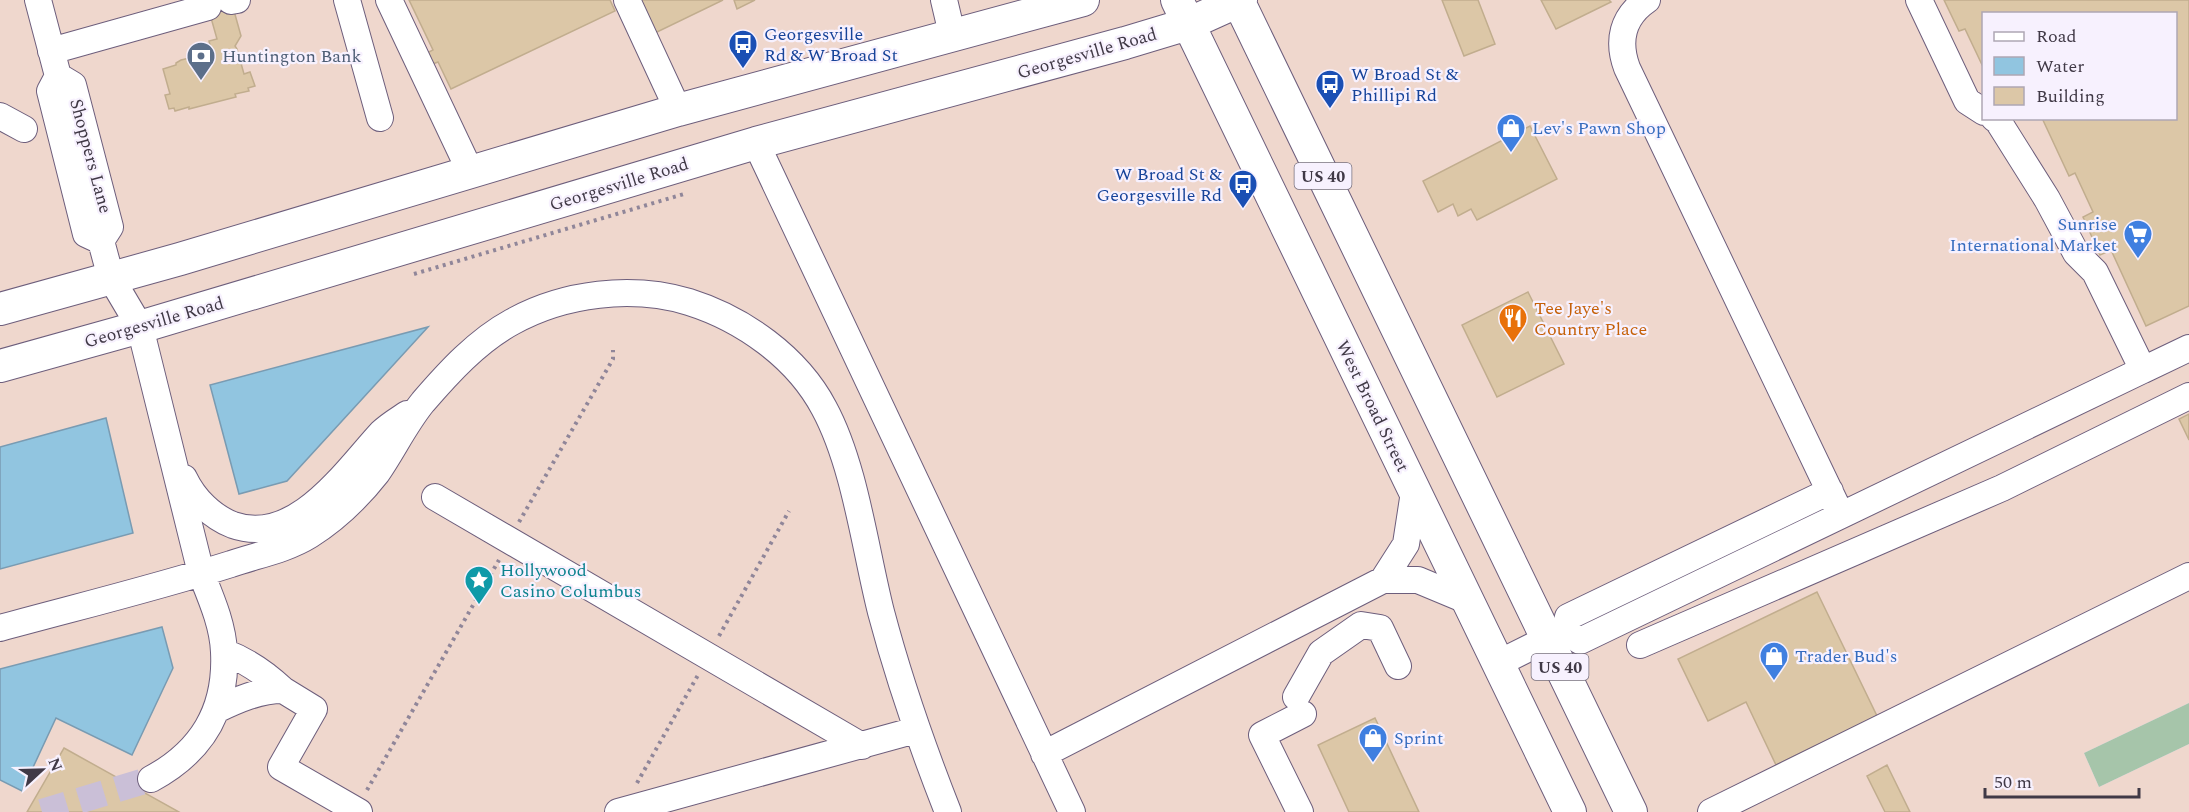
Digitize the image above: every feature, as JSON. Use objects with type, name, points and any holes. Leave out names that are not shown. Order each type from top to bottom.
[{"type":"main road","points":[[0,309],[180,259],[678,110],[1046,6],[1083,0]]},
{"type":"main road","name":"Georgesville Road","points":[[0,366],[140,327],[756,143],[1113,46],[1183,12],[1239,0]]},
{"type":"main road","name":"US 40","points":[[1239,0],[1556,634],[1630,812]]},
{"type":"main road","name":"West Broad Street","points":[[1183,12],[1570,812]]},
{"type":"lane","name":"Shoppers Lane","points":[[38,0],[58,76],[50,91],[86,234],[101,241],[111,278],[140,327],[171,451]]},
{"type":"lane","points":[[347,0],[380,118]]},
{"type":"lane","points":[[389,0],[470,171]]},
{"type":"lane","points":[[627,0],[678,110]]},
{"type":"lane","points":[[944,0],[952,34]]},
{"type":"lane","points":[[1647,0],[1625,23],[1621,38],[1622,54],[1627,68],[1841,515]]},
{"type":"lane","points":[[1918,0],[1967,101],[1982,111]]},
{"type":"lane","points":[[51,51],[225,3]]},
{"type":"lane","points":[[0,116],[24,129]]},
{"type":"lane","points":[[1997,120],[2018,150],[2076,253],[2096,272],[2143,370]]},
{"type":"lane","points":[[756,143],[1072,812]]},
{"type":"lane","points":[[0,628],[201,573],[287,546],[310,535],[345,508],[375,475],[422,404],[474,349],[512,322],[559,302],[611,293],[657,295],[709,309],[754,333],[795,368],[824,407],[840,446],[882,614],[916,730],[948,812]]},
{"type":"lane","points":[[1556,634],[1580,641],[2189,348]]},
{"type":"lane","points":[[1640,645],[2002,488],[2189,396]]},
{"type":"lane","points":[[171,451],[186,483],[201,504],[222,521],[245,529],[262,528],[285,522],[305,511],[327,494],[383,431],[422,404]]},
{"type":"lane","points":[[151,779],[170,769],[189,754],[210,726],[222,692],[224,652],[215,609],[201,573],[171,451]]},
{"type":"lane","points":[[1497,664],[1556,634],[1568,617],[1830,491]]},
{"type":"lane","points":[[1383,580],[1406,544],[1414,492]]},
{"type":"lane","points":[[435,497],[862,746]]},
{"type":"lane","points":[[1712,812],[2189,576]]},
{"type":"lane","points":[[1044,754],[1383,580],[1418,580],[1466,600]]},
{"type":"lane","points":[[1299,812],[1262,735],[1300,705],[1321,652],[1360,625],[1380,628],[1398,666]]},
{"type":"lane","points":[[224,652],[243,659],[263,671],[284,690],[314,709],[281,767],[361,805]]},
{"type":"lane","points":[[216,710],[249,696],[270,690],[284,690]]},
{"type":"lane","points":[[618,812],[916,730]]},
{"type":"path","points":[[514,531],[613,359],[613,350]]},
{"type":"path","points":[[716,642],[789,511]]},
{"type":"path","points":[[361,805],[499,559]]},
{"type":"path","points":[[634,787],[700,670]]},
{"type":"shaded area","points":[[0,0],[2189,0],[2189,703],[2084,753],[2099,787],[2189,744],[2189,812],[0,812]]},
{"type":"green space","points":[[2189,703],[2189,744],[2099,787],[2084,753]]},
{"type":"water","points":[[428,327],[287,481],[239,494],[210,385]]},
{"type":"water","points":[[106,418],[133,533],[0,569],[0,447]]},
{"type":"water","points":[[162,627],[173,668],[132,755],[56,718],[22,791],[0,780],[0,669]]},
{"type":"building","points":[[206,0],[231,0],[241,36],[235,46],[244,74],[250,72],[255,86],[248,88],[249,91],[235,94],[236,97],[175,111],[174,108],[169,109],[165,95],[170,94],[163,69],[176,65],[181,60],[212,53],[209,41],[217,39]]},
{"type":"building","points":[[409,0],[610,0],[615,11],[451,89],[438,62],[430,65],[425,54],[433,50]]},
{"type":"building","points":[[639,0],[723,0],[655,33]]},
{"type":"building","points":[[734,0],[755,0],[737,9]]},
{"type":"building","points":[[1442,0],[1478,0],[1495,44],[1464,56]]},
{"type":"building","points":[[1541,0],[1609,0],[1611,2],[1556,29]]},
{"type":"building","points":[[1944,0],[2189,0],[2189,306],[2146,326],[2111,250],[2100,255],[2083,217],[2093,212],[2075,173],[2069,176],[2043,120],[2177,120],[2177,12],[1982,12],[1982,65],[1965,29],[1959,31]]},
{"type":"building","name":"Lev's Pawn Shop","points":[[1530,126],[1557,179],[1477,220],[1471,209],[1458,216],[1453,204],[1438,212],[1423,181]]},
{"type":"building","name":"Tee Jaye's Country Place","points":[[1528,292],[1564,364],[1497,397],[1462,325]]},
{"type":"building","points":[[2189,414],[2189,440],[2179,419]]},
{"type":"building","name":"Trader Bud's","points":[[1817,592],[1877,716],[1776,765],[1746,702],[1708,721],[1678,659]]},
{"type":"building","points":[[1375,718],[1419,812],[1349,812],[1318,745]]},
{"type":"building","points":[[64,748],[179,812],[27,812]]},
{"type":"building","points":[[1887,765],[1910,812],[1885,812],[1867,776]]},
{"type":"tunnel","points":[[42,812],[151,779]]},
{"type":"place","name":"Georgesville Rd & W Broad St","points":[[743,70]]},
{"type":"place","name":"Huntington Bank","points":[[201,82]]},
{"type":"place","name":"W Broad St & Phillipi Rd","points":[[1330,110]]},
{"type":"place","name":"Lev's Pawn Shop","points":[[1511,154]]},
{"type":"place","name":"W Broad St & Georgesville Rd","points":[[1243,210]]},
{"type":"place","name":"Sunrise International Market","points":[[2138,260]]},
{"type":"place","name":"Tee Jaye's Country Place","points":[[1513,344]]},
{"type":"place","name":"Hollywood Casino Columbus","points":[[479,606]]},
{"type":"place","name":"Trader Bud's","points":[[1774,682]]},
{"type":"place","name":"Sprint","points":[[1373,764]]}]
